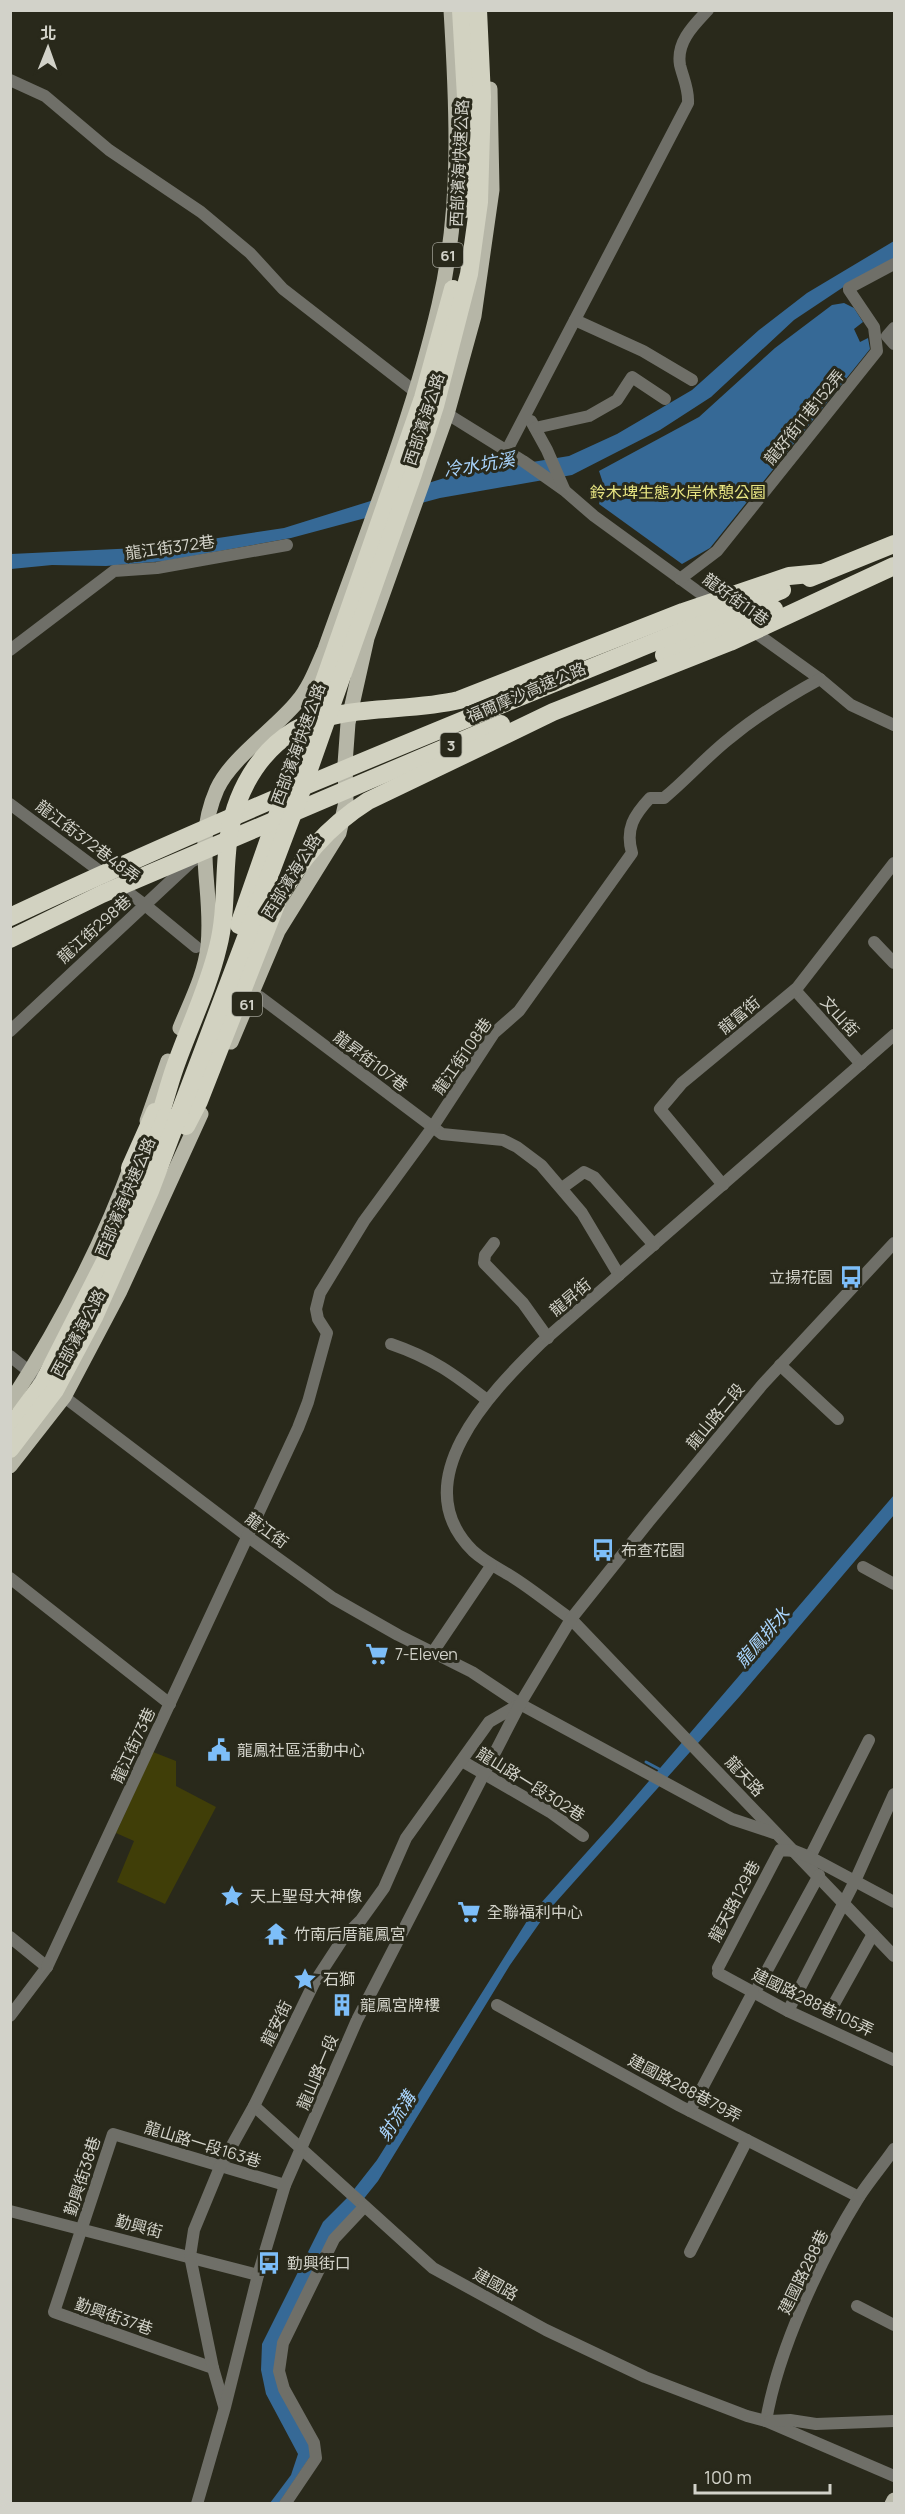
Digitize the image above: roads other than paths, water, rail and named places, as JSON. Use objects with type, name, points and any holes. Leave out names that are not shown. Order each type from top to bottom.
[{"type":"highway","name":"西部濱海快速公路","points":[[140,1179],[301,792],[420,472],[430,403],[457,274],[467,199],[466,97],[461,10]]},
{"type":"highway","name":"西部濱海快速公路","points":[[10,1449],[48,1385],[94,1317],[140,1179],[214,997],[388,486],[430,403],[470,274],[479,202],[482,97],[478,10]]},
{"type":"highway","name":"福爾摩沙高速公路","points":[[10,917],[111,870],[431,733],[894,544]]},
{"type":"highway","name":"福爾摩沙高速公路","points":[[10,939],[102,894],[894,558]]},
{"type":"highway","points":[[140,1179],[199,1101],[277,902],[290,877],[325,833],[347,814],[368,801],[553,712],[730,642],[894,566]]},
{"type":"highway","points":[[140,1179],[175,1066],[218,947],[224,913],[227,851],[239,797],[257,765],[280,740],[316,720],[340,715],[435,706],[459,700],[683,612],[789,576],[821,573]]},
{"type":"highway","name":"西部濱海快速公路","points":[[10,1428],[48,1385]]},
{"type":"main road","name":"西部濱海公路","points":[[430,403],[440,303],[450,237],[458,146],[451,10]]},
{"type":"main road","name":"西部濱海公路","points":[[430,403],[474,316],[492,190],[487,10]]},
{"type":"main road","name":"西部濱海公路","points":[[10,1402],[48,1385],[120,1291],[172,1180],[278,931],[339,833],[346,802],[346,743],[355,684],[402,522]]},
{"type":"main road","name":"西部濱海公路","points":[[10,1466],[48,1385],[98,1249],[140,1179],[208,947],[209,920],[203,856],[208,815],[218,786],[240,758],[299,700],[325,649],[370,537]]},
{"type":"street","points":[[507,450],[688,103],[688,92],[680,63],[681,48],[691,29],[708,10]]},
{"type":"street","name":"龍好街11巷","points":[[10,80],[45,96],[109,150],[201,212],[250,253],[283,288],[430,403],[561,486],[594,516],[820,679],[851,705],[894,725]]},
{"type":"street","name":"龍好街11巷152弄","points":[[680,579],[717,551],[877,351],[874,327],[849,288],[894,264]]},
{"type":"street","points":[[575,320],[643,351],[692,380]]},
{"type":"street","points":[[894,328],[888,336],[894,344]]},
{"type":"street","points":[[535,428],[589,417],[617,400],[632,377],[665,399]]},
{"type":"street","points":[[527,413],[549,454],[561,486]]},
{"type":"street","name":"龍江街372巷","points":[[10,650],[114,571],[157,568],[287,545]]},
{"type":"street","name":"龍江街108巷","points":[[247,1536],[309,1402],[327,1333],[318,1319],[316,1310],[320,1293],[364,1221],[432,1128],[494,1033],[519,1011],[632,852],[628,839],[629,827],[637,813],[650,798],[664,798],[729,738],[792,694],[820,679]]},
{"type":"street","name":"龍江街372巷48弄","points":[[10,804],[145,905]]},
{"type":"street","name":"龍江街298巷","points":[[10,1031],[191,862],[203,856]]},
{"type":"street","name":"龍富街","points":[[723,1185],[660,1109],[682,1083],[795,990],[894,863]]},
{"type":"street","points":[[145,905],[196,947]]},
{"type":"street","points":[[874,942],[894,963]]},
{"type":"street","name":"文山街","points":[[795,990],[861,1064]]},
{"type":"street","name":"龍昇街107巷","points":[[260,997],[442,1134],[503,1140],[541,1165],[582,1213],[619,1275]]},
{"type":"street","name":"龍昇街","points":[[571,1619],[510,1576],[491,1566],[460,1536],[448,1512],[446,1484],[456,1453],[487,1400],[507,1376],[894,1035]]},
{"type":"street","points":[[562,1188],[584,1172],[594,1177],[654,1245]]},
{"type":"street","points":[[494,1243],[485,1255],[484,1263],[523,1303],[548,1338]]},
{"type":"street","name":"龍山路二段","points":[[571,1619],[650,1520],[780,1365],[894,1243]]},
{"type":"street","points":[[391,1344],[420,1354],[448,1370],[487,1400]]},
{"type":"street","name":"龍江街","points":[[10,1356],[247,1536],[333,1598],[472,1672],[520,1704],[732,1819],[776,1834]]},
{"type":"street","points":[[780,1365],[837,1419]]},
{"type":"street","name":"龍江街73巷","points":[[10,2016],[47,1967],[247,1536]]},
{"type":"street","points":[[433,1652],[491,1566]]},
{"type":"street","points":[[863,1567],[894,1584]]},
{"type":"street","points":[[10,1578],[170,1704]]},
{"type":"street","name":"龍山路一段","points":[[197,2504],[225,2407],[258,2275],[285,2185],[357,2020],[520,1704],[571,1619]]},
{"type":"street","name":"龍天路","points":[[571,1619],[776,1834],[819,1875],[894,1956]]},
{"type":"street","name":"龍安街","points":[[225,2407],[213,2368],[190,2256],[194,2230],[220,2167],[254,2106],[314,1983],[344,1937],[373,1904],[384,1887],[406,1838],[489,1722],[520,1704]]},
{"type":"street","points":[[810,1857],[869,1740]]},
{"type":"street","name":"龍山路一段302巷","points":[[462,1761],[550,1812],[583,1836]]},
{"type":"street","points":[[788,2011],[855,1881],[894,1794]]},
{"type":"street","name":"龍天路129巷","points":[[718,1970],[780,1850],[795,1851]]},
{"type":"street","points":[[795,1851],[894,1902]]},
{"type":"street","points":[[690,2111],[819,1875]]},
{"type":"street","points":[[834,2004],[873,1934]]},
{"type":"street","points":[[10,1937],[47,1967]]},
{"type":"street","name":"建國路288巷105弄","points":[[718,1970],[756,1989],[788,2011],[881,2052],[894,2060]]},
{"type":"street","name":"建國路288巷79弄","points":[[497,2005],[690,2111],[859,2197]]},
{"type":"street","name":"建國路","points":[[254,2106],[301,2151],[433,2268],[546,2330],[645,2377],[766,2421],[894,2475]]},
{"type":"street","name":"龍山路一段163巷","points":[[113,2134],[285,2185]]},
{"type":"street","name":"勤興街38巷","points":[[82,2228],[113,2134]]},
{"type":"street","points":[[690,2252],[747,2140]]},
{"type":"street","name":"建國路288巷","points":[[766,2421],[772,2389],[790,2337],[819,2272],[859,2197],[894,2149]]},
{"type":"street","points":[[285,2504],[316,2458],[314,2443],[284,2389],[279,2371],[283,2343],[334,2239],[363,2206]]},
{"type":"street","name":"勤興街","points":[[10,2211],[258,2275]]},
{"type":"street","name":"勤興街37巷","points":[[82,2228],[54,2312],[213,2368]]},
{"type":"street","points":[[857,2306],[894,2325]]},
{"type":"street","name":"建國路","points":[[766,2421],[790,2420],[816,2424],[894,2421]]},
{"type":"water","points":[[894,241],[894,261],[848,284],[794,320],[711,397],[660,430],[572,475],[440,498],[291,538],[165,561],[106,566],[52,565],[11,569],[11,554],[159,547],[284,528],[454,475],[569,456],[617,434],[692,390],[759,330],[807,293]]},
{"type":"water","name":"鈴木埤生態水岸休憩公園","points":[[844,303],[854,308],[863,322],[854,329],[860,342],[868,338],[870,349],[710,548],[682,564],[599,504],[604,486],[599,471],[699,417],[775,348],[832,305]]},
{"type":"water","points":[[894,1495],[894,1515],[740,1696],[548,1911],[510,1965],[378,2181],[325,2247],[276,2355],[310,2445],[310,2457],[279,2503],[270,2503],[291,2475],[298,2454],[266,2394],[261,2370],[262,2344],[323,2222],[348,2197],[377,2160],[532,1913],[613,1823]]},
{"type":"waterway","name":"龍鳳排水","points":[[646,1762],[661,1770]]},
{"type":"place","name":"立揚花園","points":[[851,1277]]},
{"type":"place","name":"布查花園","points":[[603,1550]]},
{"type":"place","name":"7-Eleven","points":[[377,1654]]},
{"type":"place","name":"龍鳳社區活動中心","points":[[219,1750]]},
{"type":"place","name":"天上聖母大神像","points":[[232,1896]]},
{"type":"place","name":"全聯福利中心","points":[[469,1912]]},
{"type":"place","name":"竹南后厝龍鳳宮","points":[[276,1934]]},
{"type":"place","name":"石獅","points":[[305,1979]]},
{"type":"place","name":"龍鳳宮牌樓","points":[[342,2005]]},
{"type":"place","name":"勤興街口","points":[[269,2263]]},
{"type":"water label","name":"冷水坑溪","points":[[479,464]]},
{"type":"water label","name":"射流溝","points":[[396,2116]]}]
